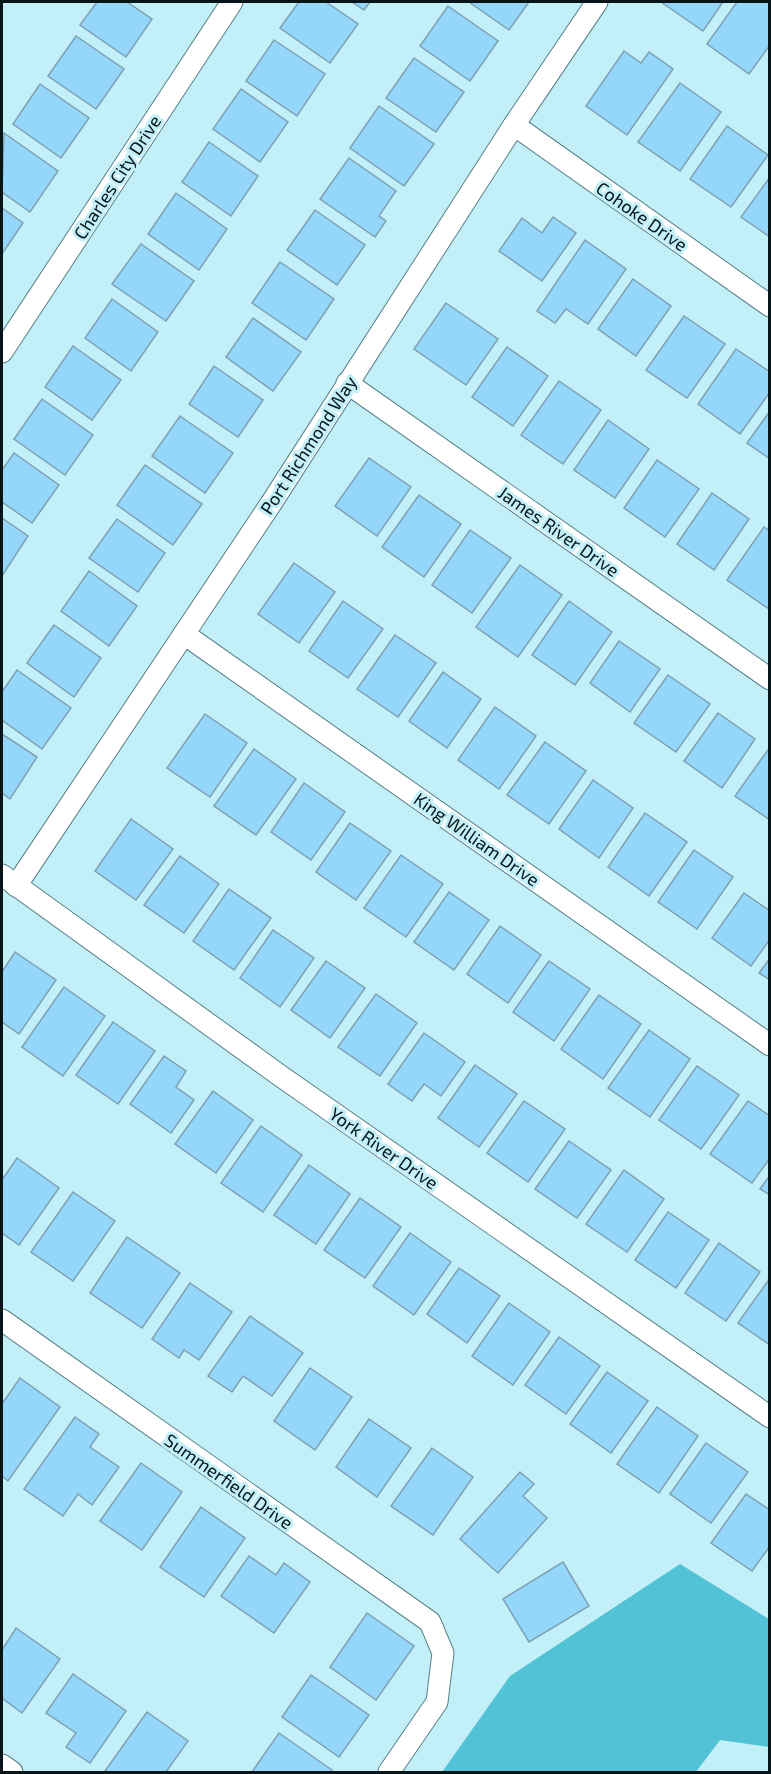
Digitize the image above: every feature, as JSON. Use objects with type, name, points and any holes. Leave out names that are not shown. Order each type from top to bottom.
[{"type":"street","name":"Charles City Drive","points":[[2,352],[232,2]]},
{"type":"street","name":"Port Richmond Way","points":[[9,880],[184,634],[514,125],[597,2]]},
{"type":"street","name":"Cohoke Drive","points":[[514,125],[770,306]]},
{"type":"street","name":"James River Drive","points":[[347,383],[770,679]]},
{"type":"street","name":"King William Drive","points":[[184,634],[770,1045]]},
{"type":"street","name":"York River Drive","points":[[9,880],[282,1077],[770,1417]]},
{"type":"street","name":"Summerfield Drive","points":[[2,1320],[430,1622],[443,1653],[437,1702],[389,1773]]},
{"type":"street","points":[[2,1765],[12,1773]]},
{"type":"shaded area","points":[[680,1564],[769,1619],[769,1747],[720,1740],[696,1772],[442,1772],[510,1676]]},
{"type":"building","points":[[97,2],[127,2],[152,19],[126,57],[80,25]]},
{"type":"building","points":[[299,2],[326,2],[358,24],[330,63],[280,28]]},
{"type":"building","points":[[352,2],[370,2],[364,10]]},
{"type":"building","points":[[469,2],[529,2],[509,30]]},
{"type":"building","points":[[661,2],[723,2],[703,31]]},
{"type":"building","points":[[737,2],[770,2],[770,45],[749,74],[707,44]]},
{"type":"building","points":[[448,6],[498,41],[470,81],[420,46]]},
{"type":"building","points":[[76,36],[124,69],[96,109],[48,76]]},
{"type":"building","points":[[274,40],[325,74],[297,116],[246,81]]},
{"type":"building","points":[[624,51],[641,63],[649,52],[673,69],[627,135],[586,106]]},
{"type":"building","points":[[414,58],[464,92],[436,132],[386,98]]},
{"type":"building","points":[[680,83],[721,112],[680,171],[638,142]]},
{"type":"building","points":[[40,84],[89,118],[61,158],[13,124]]},
{"type":"building","points":[[241,89],[288,122],[260,162],[213,129]]},
{"type":"building","points":[[379,106],[434,144],[404,186],[350,148]]},
{"type":"building","points":[[727,126],[768,155],[731,207],[690,179]]},
{"type":"building","points":[[4,133],[58,171],[30,212],[2,192]]},
{"type":"building","points":[[209,142],[258,176],[231,216],[182,182]]},
{"type":"building","points":[[349,158],[396,191],[379,216],[386,221],[375,237],[320,199]]},
{"type":"building","points":[[770,177],[770,237],[741,217]]},
{"type":"building","points":[[176,193],[227,229],[199,270],[148,234]]},
{"type":"building","points":[[2,208],[23,223],[2,254]]},
{"type":"building","points":[[315,210],[365,245],[337,285],[287,250]]},
{"type":"building","points":[[553,217],[576,233],[542,281],[499,251],[522,218],[542,233]]},
{"type":"building","points":[[585,240],[626,269],[588,324],[566,309],[555,323],[537,311]]},
{"type":"building","points":[[141,244],[194,281],[166,321],[112,284]]},
{"type":"building","points":[[280,262],[334,299],[306,340],[252,303]]},
{"type":"building","points":[[633,279],[671,306],[636,356],[598,329]]},
{"type":"building","points":[[112,299],[158,332],[131,371],[85,338]]},
{"type":"building","points":[[446,303],[498,339],[466,385],[414,349]]},
{"type":"building","points":[[684,316],[725,344],[687,398],[646,370]]},
{"type":"building","points":[[253,318],[301,352],[273,391],[226,357]]},
{"type":"building","points":[[73,346],[121,380],[92,420],[45,387]]},
{"type":"building","points":[[507,347],[548,376],[513,426],[472,397]]},
{"type":"building","points":[[736,349],[770,372],[770,392],[740,434],[698,404]]},
{"type":"building","points":[[214,366],[263,400],[238,437],[189,404]]},
{"type":"building","points":[[559,381],[601,410],[563,464],[521,435]]},
{"type":"building","points":[[42,399],[93,435],[65,475],[14,439]]},
{"type":"building","points":[[770,411],[770,459],[747,443]]},
{"type":"building","points":[[180,416],[233,453],[205,493],[152,456]]},
{"type":"building","points":[[608,420],[649,449],[615,498],[574,470]]},
{"type":"building","points":[[14,453],[59,485],[32,523],[2,502],[2,470]]},
{"type":"building","points":[[369,458],[411,487],[377,536],[335,506]]},
{"type":"building","points":[[657,460],[699,489],[665,537],[624,508]]},
{"type":"building","points":[[145,465],[202,504],[173,545],[117,505]]},
{"type":"building","points":[[712,493],[749,519],[714,570],[677,544]]},
{"type":"building","points":[[419,495],[461,524],[424,577],[382,547]]},
{"type":"building","points":[[2,518],[28,536],[2,576]]},
{"type":"building","points":[[117,519],[165,553],[138,592],[89,558]]},
{"type":"building","points":[[764,527],[770,531],[769,609],[727,580]]},
{"type":"building","points":[[470,530],[511,558],[472,613],[432,585]]},
{"type":"building","points":[[294,563],[335,592],[299,643],[258,614]]},
{"type":"building","points":[[520,565],[562,595],[518,657],[476,627]]},
{"type":"building","points":[[89,571],[137,606],[109,646],[61,611]]},
{"type":"building","points":[[343,601],[383,629],[348,678],[309,651]]},
{"type":"building","points":[[569,601],[612,632],[575,685],[532,655]]},
{"type":"building","points":[[54,625],[101,658],[74,697],[27,663]]},
{"type":"building","points":[[395,635],[436,663],[398,717],[357,689]]},
{"type":"building","points":[[619,641],[660,669],[630,712],[590,683]]},
{"type":"building","points":[[17,670],[71,708],[42,749],[2,720],[2,692]]},
{"type":"building","points":[[443,672],[481,699],[447,748],[409,721]]},
{"type":"building","points":[[668,675],[710,704],[676,752],[634,723]]},
{"type":"building","points":[[495,707],[536,736],[499,789],[458,760]]},
{"type":"building","points":[[718,713],[755,739],[722,788],[684,761]]},
{"type":"building","points":[[205,714],[247,743],[210,797],[167,768]]},
{"type":"building","points":[[2,734],[37,757],[10,799],[2,793]]},
{"type":"building","points":[[545,742],[586,771],[549,824],[507,795]]},
{"type":"building","points":[[770,747],[770,820],[735,796]]},
{"type":"building","points":[[254,749],[296,779],[256,835],[214,806]]},
{"type":"building","points":[[593,780],[633,808],[599,858],[559,829]]},
{"type":"building","points":[[304,783],[345,812],[311,860],[271,832]]},
{"type":"building","points":[[645,813],[687,842],[649,896],[608,867]]},
{"type":"building","points":[[131,819],[173,849],[136,900],[95,871]]},
{"type":"building","points":[[350,823],[391,851],[356,900],[316,872]]},
{"type":"building","points":[[694,850],[733,877],[697,929],[658,902]]},
{"type":"building","points":[[401,855],[443,884],[406,937],[364,908]]},
{"type":"building","points":[[180,856],[219,884],[184,933],[144,905]]},
{"type":"building","points":[[229,889],[271,918],[234,970],[193,941]]},
{"type":"building","points":[[449,892],[489,920],[454,970],[414,942]]},
{"type":"building","points":[[744,893],[770,911],[770,939],[751,966],[712,938]]},
{"type":"building","points":[[500,926],[541,955],[508,1003],[467,974]]},
{"type":"building","points":[[273,930],[314,958],[280,1007],[240,978]]},
{"type":"building","points":[[15,952],[56,980],[19,1034],[2,1022],[2,972]]},
{"type":"building","points":[[770,958],[770,980],[759,973]]},
{"type":"building","points":[[326,961],[365,988],[330,1038],[291,1010]]},
{"type":"building","points":[[549,961],[590,989],[554,1041],[513,1012]]},
{"type":"building","points":[[64,987],[105,1016],[63,1076],[22,1047]]},
{"type":"building","points":[[376,994],[417,1023],[380,1076],[338,1047]]},
{"type":"building","points":[[599,995],[641,1024],[603,1079],[561,1049]]},
{"type":"building","points":[[113,1022],[155,1051],[118,1104],[76,1075]]},
{"type":"building","points":[[649,1030],[690,1059],[650,1117],[608,1088]]},
{"type":"building","points":[[424,1033],[465,1062],[441,1096],[424,1084],[412,1101],[388,1084]]},
{"type":"building","points":[[164,1056],[186,1071],[176,1087],[194,1100],[171,1133],[130,1104]]},
{"type":"building","points":[[475,1065],[517,1094],[479,1147],[438,1118]]},
{"type":"building","points":[[697,1066],[739,1095],[701,1149],[659,1120]]},
{"type":"building","points":[[213,1091],[253,1120],[216,1173],[175,1144]]},
{"type":"building","points":[[524,1101],[565,1129],[528,1182],[487,1153]]},
{"type":"building","points":[[748,1101],[770,1116],[770,1158],[752,1183],[710,1154]]},
{"type":"building","points":[[261,1126],[302,1155],[263,1212],[221,1183]]},
{"type":"building","points":[[569,1141],[611,1170],[577,1218],[535,1189]]},
{"type":"building","points":[[17,1158],[59,1188],[19,1245],[2,1233],[2,1180]]},
{"type":"building","points":[[309,1165],[350,1194],[316,1244],[274,1215]]},
{"type":"building","points":[[624,1170],[664,1199],[627,1252],[586,1224]]},
{"type":"building","points":[[770,1175],[770,1195],[760,1189]]},
{"type":"building","points":[[73,1192],[115,1221],[73,1281],[31,1252]]},
{"type":"building","points":[[360,1198],[401,1227],[365,1278],[324,1250]]},
{"type":"building","points":[[668,1212],[709,1240],[676,1288],[635,1260]]},
{"type":"building","points":[[410,1233],[451,1262],[414,1315],[373,1286]]},
{"type":"building","points":[[127,1237],[180,1273],[142,1328],[90,1293]]},
{"type":"building","points":[[719,1243],[760,1272],[726,1321],[685,1293]]},
{"type":"building","points":[[459,1268],[500,1296],[467,1343],[427,1314]]},
{"type":"building","points":[[770,1278],[770,1345],[738,1323]]},
{"type":"building","points":[[190,1283],[232,1312],[199,1360],[184,1350],[179,1358],[152,1339]]},
{"type":"building","points":[[509,1303],[550,1332],[513,1385],[472,1356]]},
{"type":"building","points":[[250,1316],[303,1353],[272,1396],[243,1376],[232,1392],[208,1376]]},
{"type":"building","points":[[559,1337],[600,1366],[566,1414],[525,1385]]},
{"type":"building","points":[[310,1368],[352,1397],[315,1450],[274,1421]]},
{"type":"building","points":[[607,1372],[648,1401],[611,1453],[570,1424]]},
{"type":"building","points":[[20,1378],[60,1407],[8,1481],[2,1476],[2,1404]]},
{"type":"building","points":[[657,1407],[698,1436],[659,1493],[617,1464]]},
{"type":"building","points":[[75,1417],[99,1434],[90,1447],[119,1467],[92,1505],[78,1494],[63,1516],[24,1489]]},
{"type":"building","points":[[369,1419],[411,1448],[377,1497],[336,1467]]},
{"type":"building","points":[[706,1443],[748,1472],[711,1523],[670,1494]]},
{"type":"building","points":[[432,1448],[473,1477],[433,1535],[391,1506]]},
{"type":"building","points":[[141,1463],[182,1492],[142,1550],[100,1521]]},
{"type":"building","points":[[520,1472],[534,1484],[523,1496],[547,1518],[498,1573],[460,1539]]},
{"type":"building","points":[[746,1494],[770,1510],[770,1546],[752,1571],[711,1543]]},
{"type":"building","points":[[201,1507],[245,1538],[204,1597],[160,1567]]},
{"type":"building","points":[[249,1556],[276,1575],[284,1563],[310,1582],[274,1633],[221,1596]]},
{"type":"building","points":[[563,1562],[589,1606],[529,1642],[503,1599]]},
{"type":"building","points":[[367,1613],[414,1646],[376,1700],[330,1667]]},
{"type":"building","points":[[16,1628],[60,1659],[22,1713],[2,1698],[2,1650]]},
{"type":"building","points":[[73,1674],[126,1711],[90,1763],[66,1747],[76,1733],[46,1713]]},
{"type":"building","points":[[311,1675],[369,1715],[339,1757],[282,1717]]},
{"type":"building","points":[[147,1712],[188,1741],[166,1772],[105,1771]]},
{"type":"building","points":[[279,1733],[332,1770],[330,1772],[252,1772]]}]
